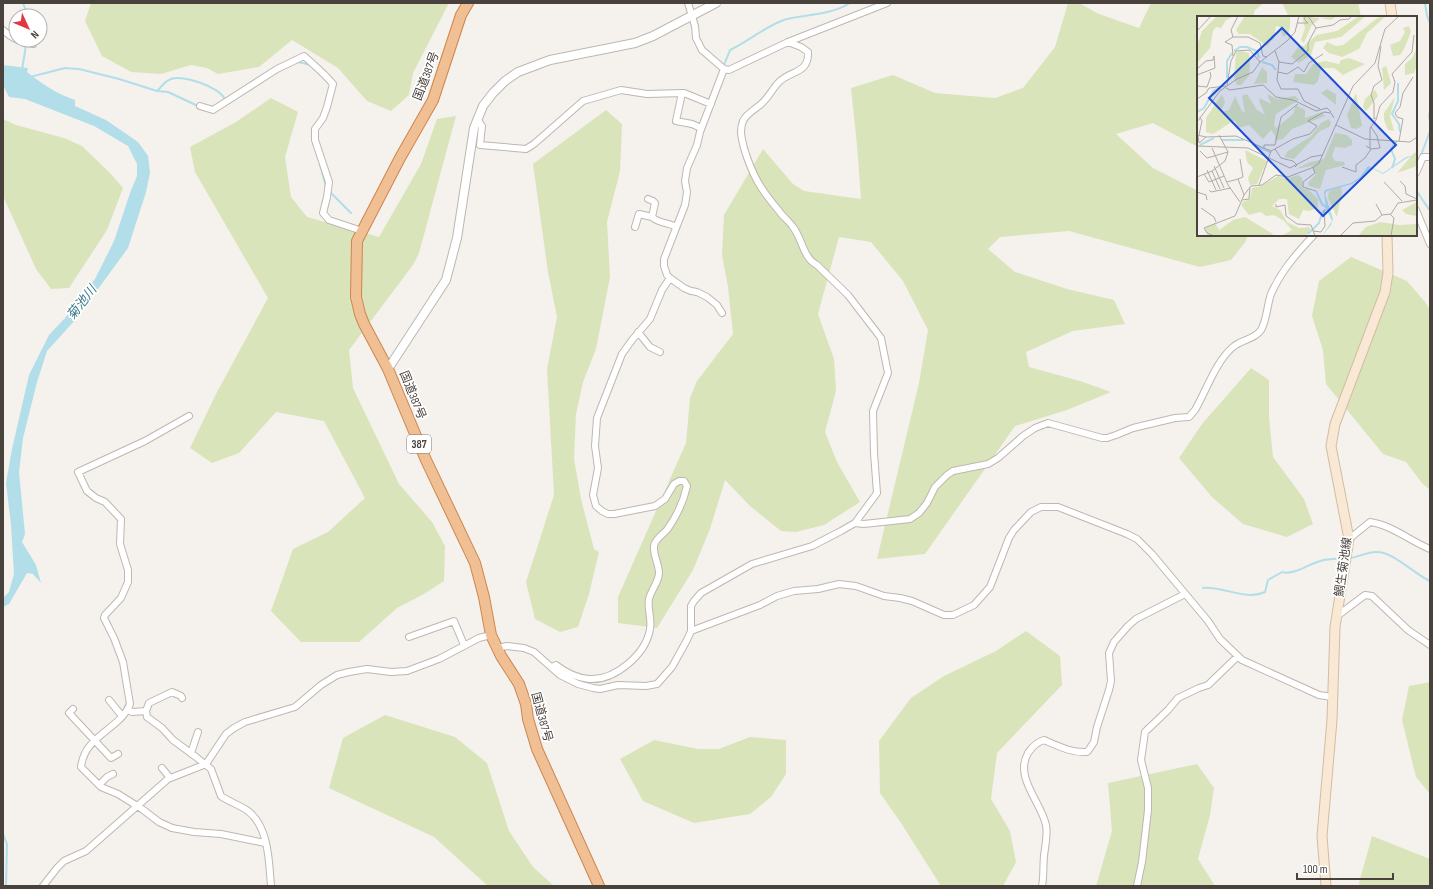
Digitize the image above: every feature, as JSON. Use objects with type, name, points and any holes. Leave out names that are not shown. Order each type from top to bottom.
[{"type":"highway","name":"国道387号","points":[[468,3],[461,15],[433,100],[400,158],[357,241],[356,297],[364,324],[388,369],[426,460],[475,563],[484,597],[491,635],[497,648],[519,684],[537,750],[599,886]]},
{"type":"main road","points":[[1390,3],[1392,16]]},
{"type":"main road","name":"鯛生菊池線","points":[[1326,886],[1322,836],[1332,720],[1335,627],[1349,539],[1331,446],[1335,424],[1385,292],[1388,273],[1387,236]]},
{"type":"street","points":[[688,3],[696,26],[696,38],[702,50],[724,69],[729,70],[788,42],[887,3]]},
{"type":"street","points":[[388,369],[446,280],[458,238],[474,128],[484,106],[493,93],[505,81],[518,72],[550,60],[634,43],[653,36],[716,3]]},
{"type":"street","points":[[497,648],[507,646],[524,648],[534,652],[552,666],[560,675],[578,684],[593,688],[600,689],[618,685],[646,686],[657,684],[672,667],[691,631],[691,606],[701,593],[752,564],[812,546],[855,523],[877,492],[873,411],[888,373],[881,338],[848,295],[806,254],[800,238],[793,227],[779,212],[755,178],[749,165],[740,133],[743,120],[759,106],[780,81],[804,67],[808,60],[808,52],[801,47],[788,42]]},
{"type":"street","points":[[200,106],[213,110],[277,69],[304,56],[322,70],[334,84],[323,118],[315,128],[315,140],[328,182],[327,196],[323,213],[329,220],[362,231]]},
{"type":"street","points":[[722,313],[718,305],[707,297],[684,288],[670,278],[667,275],[664,266],[664,258],[685,205],[687,192],[685,181],[687,168],[697,145],[701,128],[724,69]]},
{"type":"street","points":[[477,119],[482,126],[480,144],[526,149],[534,144],[583,101],[621,90],[647,94],[682,93],[711,104]]},
{"type":"street","points":[[682,93],[676,122],[692,124],[701,128]]},
{"type":"street","points":[[1417,171],[1423,157],[1430,157]]},
{"type":"street","points":[[648,199],[655,203],[652,217]]},
{"type":"street","points":[[1417,212],[1430,244]]},
{"type":"street","points":[[635,227],[639,214],[652,217],[658,222],[670,224],[676,227]]},
{"type":"street","points":[[855,523],[864,524],[910,519],[927,503],[935,487],[947,475],[953,471],[988,464],[998,458],[1023,436],[1035,428],[1048,423],[1102,438],[1107,438],[1133,428],[1175,418],[1189,417],[1195,410],[1225,354],[1233,346],[1254,337],[1262,328],[1271,296],[1280,277],[1313,236]]},
{"type":"street","points":[[552,666],[556,665],[579,678],[590,680],[605,677],[626,666],[640,652],[645,644],[651,628],[651,616],[648,603],[649,596],[657,582],[659,574],[654,546],[656,540],[668,528],[686,493],[687,486],[684,481],[679,481],[674,484],[665,499],[655,506],[608,514],[596,506],[593,495],[598,468],[595,446],[597,418],[622,354],[638,332],[650,319],[662,290],[670,278]]},
{"type":"street","points":[[638,332],[650,347],[660,352]]},
{"type":"street","points":[[189,416],[145,441],[78,472],[87,490],[96,498],[104,502],[121,519],[120,544],[128,570],[128,582],[121,598],[104,618],[114,638],[123,662],[130,704],[128,710],[86,748],[81,767],[99,785],[118,794],[159,822],[172,828],[194,832],[221,834],[265,843]]},
{"type":"street","points":[[691,631],[760,605],[777,596],[794,591],[818,589],[839,584],[856,586],[884,596],[912,601],[944,616],[954,615],[967,610],[974,605],[990,587],[1009,538],[1014,530],[1031,512],[1041,507],[1051,506],[1058,507],[1137,539],[1152,554],[1208,621],[1220,639],[1242,660],[1319,695],[1332,698]]},
{"type":"street","points":[[1349,539],[1370,522],[1388,527],[1417,544],[1430,549]]},
{"type":"street","points":[[1042,886],[1044,877],[1046,827],[1044,818],[1028,784],[1024,760],[1029,751],[1038,742],[1044,740],[1067,750],[1079,753],[1087,752],[1094,742],[1097,727],[1109,690],[1111,681],[1110,653],[1114,642],[1136,619],[1185,594]]},
{"type":"street","points":[[1337,616],[1365,595],[1372,596],[1408,630],[1430,645]]},
{"type":"street","points":[[409,637],[454,622],[464,645]]},
{"type":"street","points":[[43,886],[56,868],[64,861],[86,851],[170,778],[206,764],[226,734],[234,728],[245,722],[295,707],[321,685],[337,675],[367,669],[391,672],[407,671],[439,659],[479,638],[491,635]]},
{"type":"street","points":[[1137,886],[1142,862],[1148,810],[1148,788],[1141,760],[1145,732],[1178,698],[1208,685],[1238,656]]},
{"type":"street","points":[[182,698],[181,696],[172,692],[149,702],[146,711],[147,717],[162,728],[173,740],[206,764],[211,769],[221,796],[249,812],[259,824],[268,856],[271,886]]},
{"type":"street","points":[[109,700],[122,716]]},
{"type":"street","points":[[73,709],[69,714],[94,741],[111,758],[118,754]]},
{"type":"street","points":[[128,710],[132,712],[146,711]]},
{"type":"street","points":[[191,753],[198,732]]},
{"type":"street","points":[[162,768],[170,778]]},
{"type":"street","points":[[99,785],[107,777],[113,774]]},
{"type":"green space","points":[[91,3],[449,3],[413,73],[409,95],[391,111],[367,101],[338,68],[292,40],[259,67],[218,74],[207,68],[191,65],[161,74],[131,72],[102,56],[85,21]]},
{"type":"green space","points":[[1068,3],[1079,3],[1099,14],[1139,28],[1151,3],[1264,3],[1255,10],[1253,16],[1197,16],[1197,146],[1153,123],[1116,134],[1153,168],[1197,190],[1197,236],[1247,236],[1246,241],[1231,260],[1200,267],[1069,231],[1000,237],[988,249],[1015,272],[1067,289],[1114,300],[1125,324],[1073,331],[1026,352],[1029,367],[1080,381],[1111,392],[1067,410],[1015,426],[925,554],[877,559],[919,383],[928,330],[903,281],[871,242],[839,237],[818,314],[834,359],[836,391],[825,432],[837,462],[860,502],[824,525],[796,532],[781,531],[750,506],[725,480],[710,529],[693,570],[657,628],[618,623],[618,597],[686,443],[690,398],[697,381],[733,334],[728,287],[722,255],[724,215],[763,149],[793,184],[804,191],[861,199],[851,88],[893,75],[935,93],[995,98],[1023,88],[1055,47]]},
{"type":"green space","points":[[1282,3],[1358,3],[1361,16],[1288,16]]},
{"type":"green space","points":[[271,98],[298,112],[285,157],[291,197],[307,217],[379,237],[421,164],[437,119],[456,116],[419,253],[413,265],[349,350],[353,388],[399,484],[432,522],[445,546],[444,581],[424,594],[397,608],[359,642],[301,642],[271,611],[293,549],[328,532],[365,498],[324,421],[276,412],[239,453],[212,463],[190,448],[216,394],[268,298],[195,172],[190,147],[236,122]]},
{"type":"green space","points":[[606,110],[622,124],[620,171],[607,222],[610,277],[596,349],[583,382],[576,414],[574,459],[581,499],[594,549],[599,552],[589,594],[578,627],[560,632],[535,619],[526,582],[554,495],[547,369],[557,317],[548,272],[533,164]]},
{"type":"green space","points":[[3,119],[16,125],[64,138],[82,146],[123,188],[107,230],[69,288],[51,289],[36,269],[3,196]]},
{"type":"green space","points":[[1351,257],[1407,281],[1430,310],[1430,490],[1422,483],[1406,462],[1383,454],[1326,384],[1323,350],[1312,316],[1319,281]]},
{"type":"green space","points":[[1251,368],[1269,380],[1269,417],[1273,457],[1304,499],[1313,524],[1287,537],[1243,524],[1212,497],[1179,458],[1202,424]]},
{"type":"green space","points":[[1026,631],[1060,656],[1062,685],[997,753],[991,799],[1010,831],[1016,862],[1003,886],[941,886],[880,793],[879,741],[911,698],[944,676],[996,651]]},
{"type":"green space","points":[[1430,682],[1430,794],[1416,777],[1402,720],[1409,686]]},
{"type":"green space","points":[[385,715],[455,737],[487,763],[509,831],[533,867],[554,886],[488,886],[434,837],[329,788],[343,738]]},
{"type":"green space","points":[[750,737],[786,740],[786,774],[771,797],[750,814],[694,823],[643,801],[620,759],[654,740],[698,749],[719,749]]},
{"type":"green space","points":[[1197,764],[1214,788],[1210,815],[1198,859],[1215,886],[1096,886],[1112,831],[1108,783]]},
{"type":"green space","points":[[1372,836],[1430,859],[1430,886],[1360,886],[1359,883]]},
{"type":"water","name":"菊池川","points":[[3,65],[28,68],[27,72],[44,85],[75,100],[75,106],[106,120],[138,142],[148,156],[150,173],[146,192],[128,248],[76,319],[47,351],[37,382],[23,438],[19,472],[25,534],[22,542],[36,565],[41,583],[33,574],[27,573],[9,604],[3,607],[3,598],[9,592],[14,574],[11,525],[6,483],[12,449],[29,375],[49,335],[65,318],[95,279],[114,241],[137,176],[137,164],[128,146],[94,126],[25,99],[9,97],[3,85]]},
{"type":"waterway","points":[[23,3],[25,8]]},
{"type":"waterway","points":[[724,65],[730,50],[772,25],[795,17],[835,10],[850,3]]},
{"type":"waterway","points":[[1425,3],[1427,16],[1430,23]]},
{"type":"waterway","points":[[22,70],[26,48]]},
{"type":"waterway","points":[[298,62],[311,65]]},
{"type":"waterway","points":[[30,77],[65,68],[79,69],[119,79],[157,91],[168,92],[198,106]]},
{"type":"waterway","points":[[157,91],[169,80],[174,78],[182,78],[200,82],[216,90],[225,100]]},
{"type":"waterway","points":[[1430,112],[1430,122]]},
{"type":"waterway","points":[[1420,158],[1430,131]]},
{"type":"waterway","points":[[320,164],[326,187]]},
{"type":"waterway","points":[[330,192],[351,213]]},
{"type":"waterway","points":[[1417,192],[1430,211]]},
{"type":"waterway","points":[[1349,558],[1366,553],[1384,553],[1397,559],[1417,574],[1430,581]]},
{"type":"waterway","points":[[1203,588],[1218,589],[1250,595],[1258,594],[1265,592],[1268,580],[1282,572],[1292,572],[1319,561],[1343,558]]},
{"type":"waterway","points":[[3,834],[7,844],[6,886]]}]
